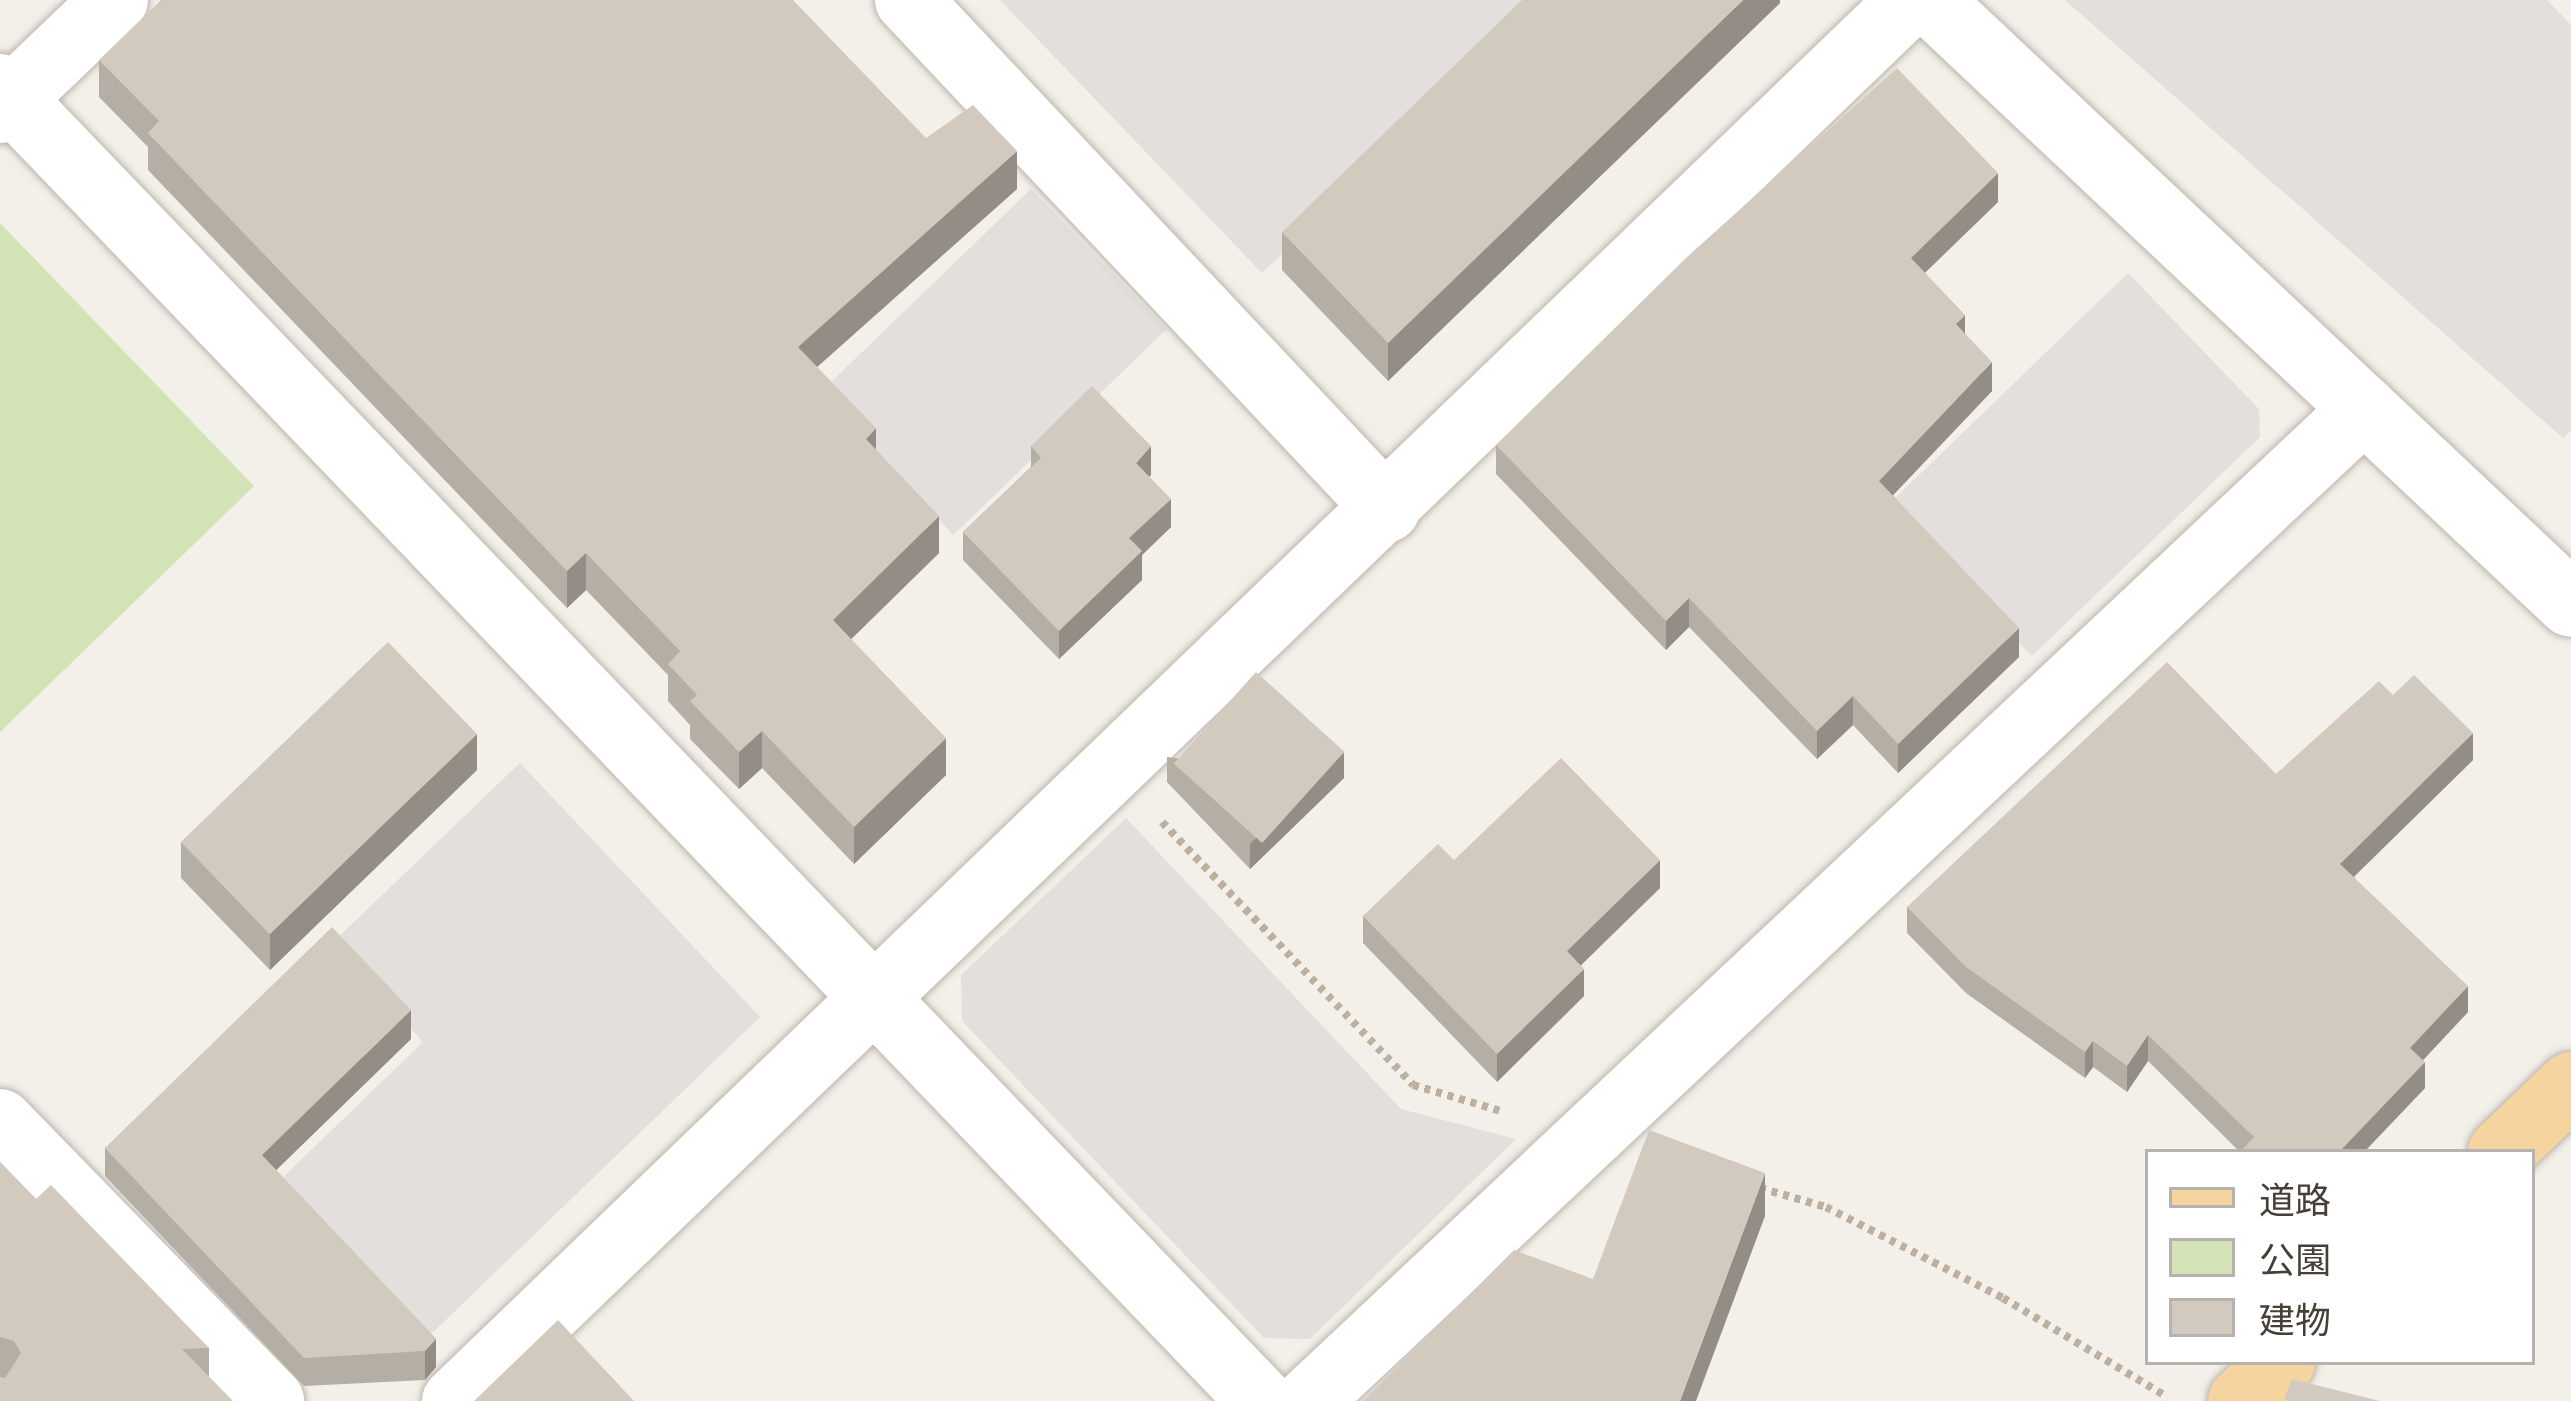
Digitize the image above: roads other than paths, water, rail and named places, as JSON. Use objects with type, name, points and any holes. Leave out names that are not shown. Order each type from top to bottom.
[{"type":"main road","points":[[2504,1149],[2571,1084]]},
{"type":"main road","points":[[2241,1401],[2279,1365]]},
{"type":"street","points":[[115,0],[4,99],[1261,1401]]},
{"type":"street","points":[[908,0],[1387,509]]},
{"type":"street","points":[[455,1401],[871,995],[1387,509],[1911,0]]},
{"type":"street","points":[[1929,0],[2571,604]]},
{"type":"street","points":[[1308,1401],[2364,409]]},
{"type":"street","points":[[0,1122],[271,1401]]}]
